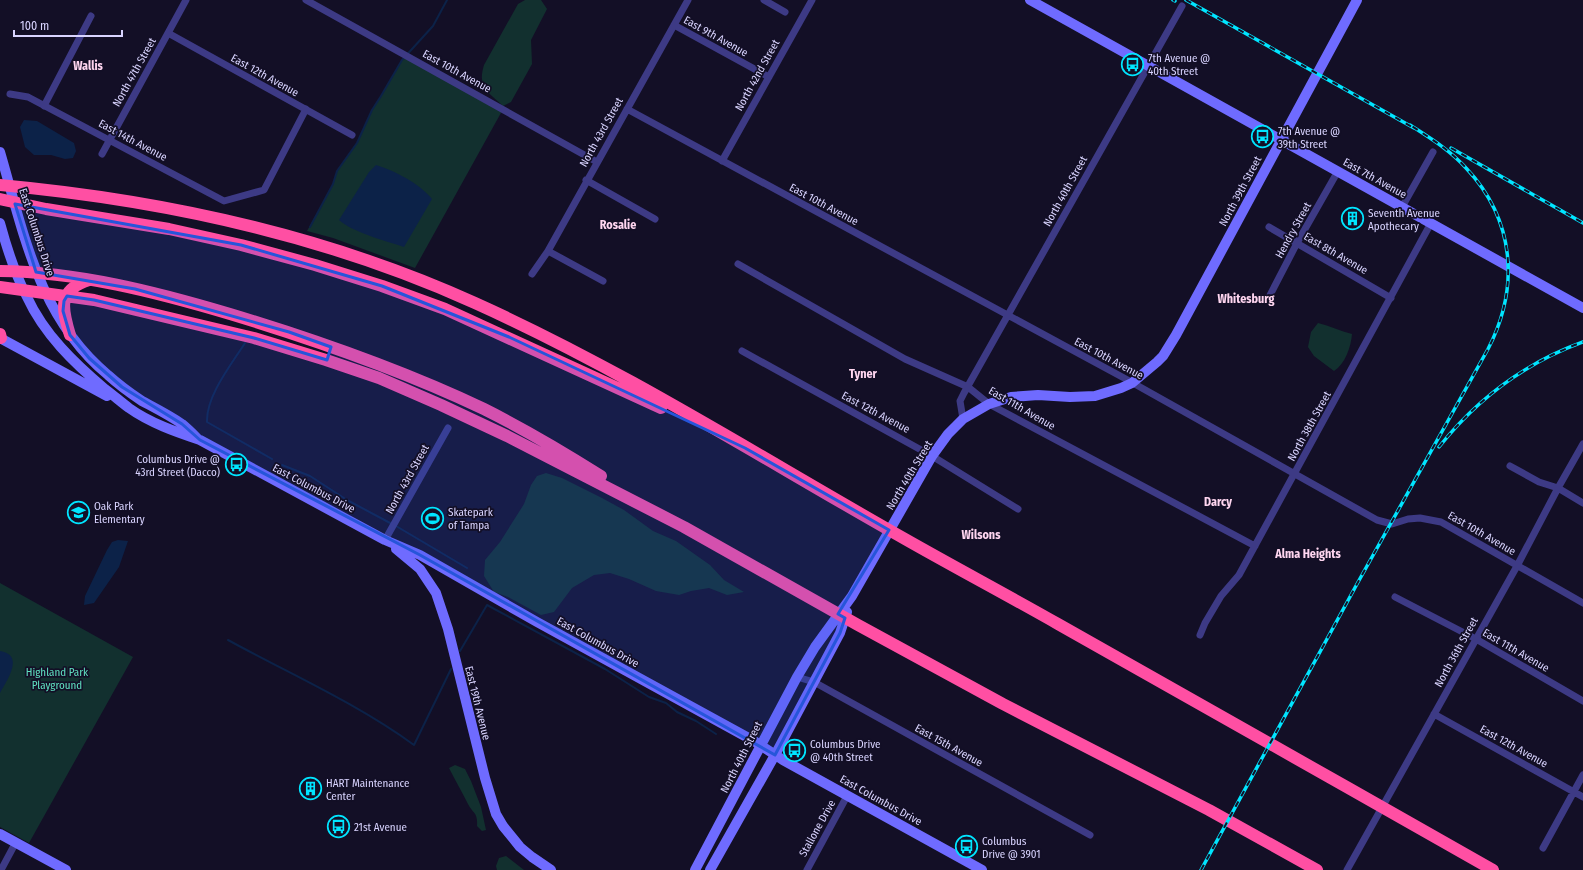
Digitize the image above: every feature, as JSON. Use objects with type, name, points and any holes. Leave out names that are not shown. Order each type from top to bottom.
[{"type":"highway","points":[[4,183],[181,210],[334,249],[402,273],[474,302],[545,337],[667,402],[909,542],[1058,623],[1257,738],[1493,870]]},
{"type":"highway","points":[[4,183],[27,199],[46,209]]},
{"type":"highway","points":[[0,200],[15,204],[169,229],[241,244],[382,286],[444,309],[509,337],[745,448]]},
{"type":"highway","points":[[0,271],[36,272],[90,280],[184,301],[289,332],[376,364],[484,409],[528,432],[684,527]]},
{"type":"highway","points":[[70,335],[63,311],[64,301],[69,292],[78,283],[90,280]]},
{"type":"highway","points":[[0,287],[94,300],[254,338],[379,378],[442,405],[507,436],[684,527],[820,604],[1003,704],[1208,810],[1318,870]]},
{"type":"main road","name":"East 7th Avenue","points":[[1030,0],[1583,308]]},
{"type":"main road","name":"North 39th Street","points":[[1132,383],[1157,362],[1168,349],[1357,0]]},
{"type":"main road","name":"East Columbus Drive","points":[[0,152],[4,183],[15,204],[29,254],[55,312],[70,335],[89,358],[122,387],[140,400],[182,424],[200,440]]},
{"type":"main road","name":"East Columbus Drive","points":[[0,223],[15,271],[27,298],[51,336],[80,367],[129,408],[173,431],[200,440],[385,540],[420,555],[982,870]]},
{"type":"main road","points":[[0,338],[129,408]]},
{"type":"main road","name":"North 40th Street","points":[[695,870],[814,647],[852,596],[932,456],[948,434],[963,419],[989,404],[1011,397],[1038,395],[1070,397],[1095,396],[1108,393],[1132,383]]},
{"type":"main road","name":"East 19th Avenue","points":[[385,540],[410,559],[420,569],[436,592],[448,629],[485,778],[496,814],[503,826],[520,848],[551,870]]},
{"type":"main road","points":[[431,583],[438,576],[448,572]]},
{"type":"main road","name":"North 40th Street","points":[[710,870],[775,755],[840,633],[852,596]]},
{"type":"main road","points":[[0,834],[66,870]]},
{"type":"street","name":"North 47th Street","points":[[102,154],[186,0]]},
{"type":"street","name":"East 10th Avenue","points":[[306,0],[597,162]]},
{"type":"street","name":"North 43rd Street","points":[[532,274],[548,251],[586,180],[688,0]]},
{"type":"street","points":[[764,0],[785,12]]},
{"type":"street","name":"North 42nd Street","points":[[722,161],[812,0]]},
{"type":"street","name":"North 40th Street","points":[[963,419],[960,401],[1182,6]]},
{"type":"street","points":[[44,106],[91,16]]},
{"type":"street","name":"East 9th Avenue","points":[[674,25],[769,77]]},
{"type":"street","name":"East 12th Avenue","points":[[168,33],[352,135]]},
{"type":"street","name":"East 14th Avenue","points":[[10,94],[28,97],[224,201],[264,190],[306,110]]},
{"type":"street","name":"East 10th Avenue","points":[[626,109],[1132,383],[1377,520],[1392,524],[1408,519],[1420,518],[1441,522],[1583,603]]},
{"type":"street","points":[[1402,207],[1433,152]]},
{"type":"street","name":"Hendry Street","points":[[1268,299],[1297,243],[1338,172]]},
{"type":"street","points":[[586,180],[655,219]]},
{"type":"street","name":"North 38th Street","points":[[1200,635],[1221,596],[1237,579],[1392,298],[1431,223]]},
{"type":"street","name":"East 8th Avenue","points":[[1269,228],[1392,298]]},
{"type":"street","points":[[548,251],[603,281]]},
{"type":"street","name":"East 11th Avenue","points":[[738,264],[905,360],[968,387],[989,404],[1255,546]]},
{"type":"street","name":"East 12th Avenue","points":[[742,351],[932,456],[1018,509]]},
{"type":"street","name":"North 43rd Street","points":[[385,540],[448,428]]},
{"type":"street","name":"North 36th Street","points":[[1347,870],[1517,566],[1583,444]]},
{"type":"street","points":[[1510,466],[1539,482],[1558,488],[1583,503]]},
{"type":"street","name":"East 11th Avenue","points":[[1395,597],[1476,639],[1583,701]]},
{"type":"street","name":"East 15th Avenue","points":[[797,677],[814,682],[1090,835]]},
{"type":"street","name":"East 12th Avenue","points":[[1434,714],[1583,797]]},
{"type":"street","points":[[1543,848],[1583,775]]},
{"type":"street","name":"Stallone Drive","points":[[807,870],[848,796]]},
{"type":"street","points":[[2,870],[16,842]]},
{"type":"highlighted area","points":[[15,204],[241,245],[382,286],[509,337],[745,448],[889,530],[838,614],[845,618],[840,633],[775,755],[420,555],[200,440],[182,424],[122,387],[89,358],[70,335],[63,311],[64,301],[67,296],[94,300],[254,338],[327,360],[331,347],[289,332],[135,289],[36,272]]},
{"type":"green space","points":[[525,0],[541,0],[547,9],[531,40],[532,64],[511,102],[503,106],[485,89],[482,73],[484,65],[518,4]]},
{"type":"green space","points":[[404,57],[502,111],[415,268],[333,238],[307,231],[333,184],[337,171],[357,143],[372,110]]},
{"type":"green space","points":[[1318,323],[1352,334],[1347,355],[1338,368],[1334,371],[1314,356],[1308,347],[1311,332]]},
{"type":"green space","points":[[546,473],[562,478],[602,498],[624,510],[653,531],[676,541],[710,565],[724,580],[744,592],[727,595],[709,588],[679,595],[656,591],[629,579],[610,573],[594,575],[572,588],[554,612],[541,615],[508,597],[494,592],[484,576],[485,560],[500,542],[524,504],[531,485],[537,476]]},
{"type":"green space","name":"Highland Park Playground","points":[[0,583],[133,657],[29,843],[0,827]]},
{"type":"green space","points":[[455,765],[465,769],[471,781],[481,807],[486,830],[482,831],[477,826],[476,816],[449,768]]},
{"type":"green space","points":[[506,856],[524,870],[497,870],[496,866],[499,858]]},
{"type":"water","points":[[24,120],[37,121],[74,143],[76,151],[73,158],[65,159],[51,155],[34,155],[25,147],[20,127]]},
{"type":"water","points":[[376,165],[406,178],[427,193],[432,199],[404,247],[361,232],[339,220],[369,172]]},
{"type":"water","points":[[118,540],[128,541],[119,567],[94,603],[84,605],[85,596],[107,550],[112,542]]},
{"type":"water","points":[[0,651],[7,653],[12,657],[13,663],[10,675],[0,693]]},
{"type":"waterway","points":[[310,227],[333,184],[337,171],[357,143],[372,110],[402,60],[433,26],[447,0]]},
{"type":"waterway","points":[[245,343],[215,391],[208,412],[207,422],[272,459]]},
{"type":"waterway","points":[[282,465],[310,476],[347,500],[392,524]]},
{"type":"waterway","points":[[396,526],[467,568]]},
{"type":"waterway","points":[[460,651],[487,605],[605,669],[649,697],[666,703],[677,712],[696,721],[716,734]]},
{"type":"waterway","points":[[228,640],[346,702],[414,745],[451,669]]},
{"type":"railway","points":[[1186,0],[1414,128]]},
{"type":"railway","points":[[1201,870],[1357,584],[1488,349],[1498,326],[1505,302],[1508,278],[1507,255],[1503,232],[1495,210],[1482,188],[1466,168],[1440,145],[1410,125]]},
{"type":"railway","points":[[1451,148],[1583,223]]},
{"type":"railway","points":[[1439,447],[1469,413],[1504,384],[1541,361],[1583,342]]},
{"type":"place","name":"7th Avenue @ 40th Street","points":[[1133,64]]},
{"type":"place","name":"7th Avenue @ 39th Street","points":[[1263,137]]},
{"type":"place","name":"Seventh Avenue Apothecary","points":[[1352,219]]},
{"type":"place","name":"Columbus Drive @ 43rd Street (Dacco)","points":[[236,465]]},
{"type":"place","name":"Oak Park Elementary","points":[[78,512]]},
{"type":"place","name":"Skatepark of Tampa","points":[[433,518]]},
{"type":"place","name":"Columbus Drive @ 40th Street","points":[[795,750]]},
{"type":"place","name":"HART Maintenance Center","points":[[310,789]]},
{"type":"place","name":"21st Avenue","points":[[339,827]]},
{"type":"place","name":"Columbus Drive @ 3901","points":[[967,847]]},
{"type":"district","name":"Wallis","points":[[88,66]]},
{"type":"district","name":"Rosalie","points":[[618,225]]},
{"type":"district","name":"Whitesburg","points":[[1246,299]]},
{"type":"district","name":"Tyner","points":[[863,374]]},
{"type":"district","name":"Darcy","points":[[1218,502]]},
{"type":"district","name":"Wilsons","points":[[981,535]]},
{"type":"district","name":"Alma Heights","points":[[1308,554]]}]
